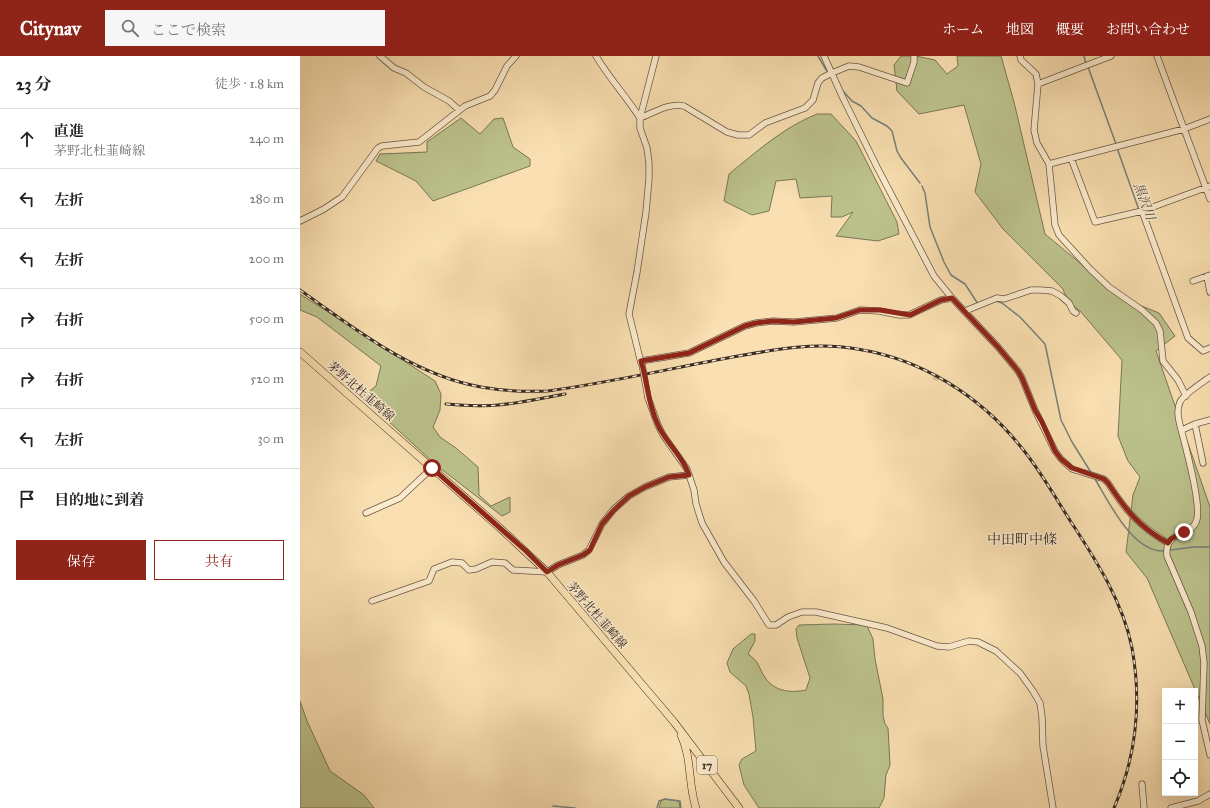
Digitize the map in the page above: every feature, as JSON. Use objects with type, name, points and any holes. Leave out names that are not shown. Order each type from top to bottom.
[{"type":"main road","name":"茅野北杜韮崎線","points":[[300,352],[526,551],[547,572],[674,722],[739,808]]},
{"type":"main road","name":"茅野北杜韮崎線","points":[[674,722],[688,753],[691,789],[696,808]]},
{"type":"street","points":[[380,56],[394,68],[406,73],[424,87],[449,101],[459,110]]},
{"type":"street","points":[[300,221],[342,198],[378,148],[382,146],[419,142],[465,106],[490,96],[495,90],[507,66],[516,56]]},
{"type":"street","points":[[596,56],[640,118]]},
{"type":"street","points":[[656,56],[640,118],[640,128],[647,148],[649,179],[646,212],[629,314],[648,398],[663,435],[682,461],[689,475],[702,523],[724,562],[754,601],[769,625],[776,625],[788,617],[802,612],[816,612],[886,628],[937,646],[949,648],[969,641],[978,642],[996,651],[1020,673],[1040,703],[1043,746],[1053,808]]},
{"type":"street","points":[[824,56],[876,167],[927,262],[939,282],[952,298],[990,338],[1022,378],[1035,410],[1055,451],[1061,459],[1072,468],[1090,474],[1108,483],[1126,510],[1144,528],[1168,543]]},
{"type":"street","points":[[640,118],[671,106],[678,105],[684,106],[727,132],[738,135],[749,135],[765,123],[805,108],[813,100],[818,83],[822,78],[849,66],[859,67],[907,83],[914,62],[914,56]]},
{"type":"street","points":[[1020,56],[1021,60],[1036,74],[1038,84],[1034,130],[1037,143],[1049,164],[1055,225],[1059,235],[1095,274],[1142,310],[1156,323],[1160,331],[1163,362],[1178,380],[1186,396]]},
{"type":"street","points":[[1038,84],[1111,56]]},
{"type":"street","points":[[1157,56],[1184,129],[1208,187],[1210,199]]},
{"type":"street","points":[[1049,164],[1184,129],[1210,119]]},
{"type":"street","points":[[1071,158],[1095,222],[1142,211],[1208,187]]},
{"type":"street","points":[[1142,211],[1188,338],[1203,351],[1210,348]]},
{"type":"street","points":[[1193,281],[1209,275],[1210,292]]},
{"type":"street","points":[[965,312],[997,298],[1004,299],[1035,290],[1056,293],[1066,300],[1076,313]]},
{"type":"street","points":[[641,363],[689,353],[745,326],[756,323],[773,321],[794,322],[836,318],[860,310],[880,310],[910,315],[928,308],[941,300],[952,298]]},
{"type":"street","points":[[1210,377],[1182,399],[1179,406],[1179,421],[1189,458],[1196,499],[1197,519],[1193,527],[1171,539],[1168,543],[1167,556],[1191,612],[1202,646],[1204,663],[1202,720],[1210,755]]},
{"type":"street","points":[[1182,430],[1195,424],[1210,420]]},
{"type":"street","points":[[1195,424],[1203,463]]},
{"type":"street","points":[[366,513],[400,498],[432,468]]},
{"type":"street","points":[[372,601],[429,581],[434,569],[452,562],[462,563],[469,570],[476,569],[492,562],[504,563],[513,570],[547,572],[558,565],[583,555],[590,550],[602,524],[629,496],[645,487],[669,477],[689,475]]},
{"type":"street","points":[[1142,784],[1144,808]]},
{"type":"street","points":[[1171,808],[1198,801],[1210,794]]},
{"type":"green space","points":[[901,56],[916,56],[935,60],[947,74],[958,66],[957,56],[1001,56],[1014,102],[1045,234],[1122,298],[1159,313],[1175,336],[1156,351],[1210,507],[1210,724],[1198,696],[1198,688],[1194,688],[1147,578],[1126,552],[1133,495],[1140,477],[1128,461],[1118,436],[1122,360],[1081,312],[1070,302],[1063,289],[1003,229],[975,192],[981,164],[964,105],[919,114],[897,91],[894,65]]},
{"type":"green space","points":[[817,114],[831,114],[856,141],[897,222],[899,234],[878,241],[836,236],[853,212],[842,217],[831,217],[832,196],[800,198],[796,179],[776,181],[769,211],[752,215],[724,201],[729,174],[782,133],[805,119]]},
{"type":"green space","points":[[461,118],[480,134],[494,119],[503,118],[513,147],[530,159],[530,166],[433,201],[416,181],[376,161],[380,154],[427,152],[427,142]]},
{"type":"green space","points":[[300,294],[435,381],[441,394],[440,410],[433,427],[440,437],[456,448],[478,467],[479,495],[491,506],[510,497],[510,512],[502,516],[436,465],[362,397],[376,386],[381,366],[317,317],[300,310]]},
{"type":"green space","points":[[799,625],[865,625],[873,639],[875,659],[883,699],[883,716],[885,724],[888,728],[890,765],[886,775],[884,798],[879,808],[759,808],[744,785],[739,765],[742,759],[756,751],[749,694],[746,686],[730,672],[727,663],[733,649],[751,634],[755,634],[755,641],[748,654],[757,663],[766,679],[774,687],[779,689],[790,691],[806,690],[810,678],[797,638],[796,629]]},
{"type":"green space","points":[[300,701],[307,721],[330,771],[364,795],[374,808],[300,808]]},
{"type":"green space","points":[[664,799],[679,801],[680,808],[659,808],[661,801]]},
{"type":"waterway","points":[[818,56],[828,73]]},
{"type":"waterway","name":"黒沢川","points":[[1084,56],[1086,64]]},
{"type":"waterway","name":"黒沢川","points":[[1088,67],[1116,144]]},
{"type":"waterway","points":[[842,90],[852,101],[861,106],[872,118],[887,126],[892,131],[897,151],[920,183]]},
{"type":"waterway","name":"黒沢川","points":[[1117,148],[1139,210]]},
{"type":"waterway","points":[[922,186],[925,193],[930,227],[944,262],[951,275],[965,284],[978,304]]},
{"type":"waterway","points":[[996,301],[1002,303],[1020,317],[1045,344],[1061,420],[1072,442],[1092,474]]},
{"type":"waterway","name":"黒沢川","points":[[1188,341],[1194,347]]},
{"type":"waterway","points":[[1095,479],[1115,513],[1133,536],[1154,550],[1166,551]]},
{"type":"waterway","points":[[1170,550],[1210,547]]},
{"type":"waterway","points":[[657,808],[659,801],[665,799],[680,801],[681,808]]},
{"type":"waterway","points":[[553,806],[575,808]]},
{"type":"tunnel","points":[[935,380],[938,374]]},
{"type":"railway","points":[[300,290],[364,335],[408,361],[456,381],[481,387],[515,391],[548,391],[756,353],[790,348],[823,346],[857,349],[881,354],[904,361],[927,371],[948,383],[968,396],[987,412],[1005,429],[1035,465],[1099,566],[1108,582],[1122,614],[1132,648],[1135,669],[1136,709],[1135,730],[1128,769],[1114,808]]},
{"type":"railway","points":[[446,404],[492,406],[524,402],[565,394]]},
{"type":"district","name":"中田町中條","points":[[1022,539]]},
{"type":"route","points":[[432,468],[526,551],[547,572],[558,565],[583,555],[590,550],[602,524],[629,496],[645,487],[669,477],[689,475],[687,469],[663,435],[658,425],[650,405],[641,361],[689,353],[745,326],[756,323],[773,321],[794,322],[836,318],[860,310],[880,310],[910,315],[941,300],[952,298],[998,347],[1018,371],[1055,451],[1066,465],[1104,479],[1126,510],[1144,528],[1168,543],[1171,539],[1184,532]]}]
